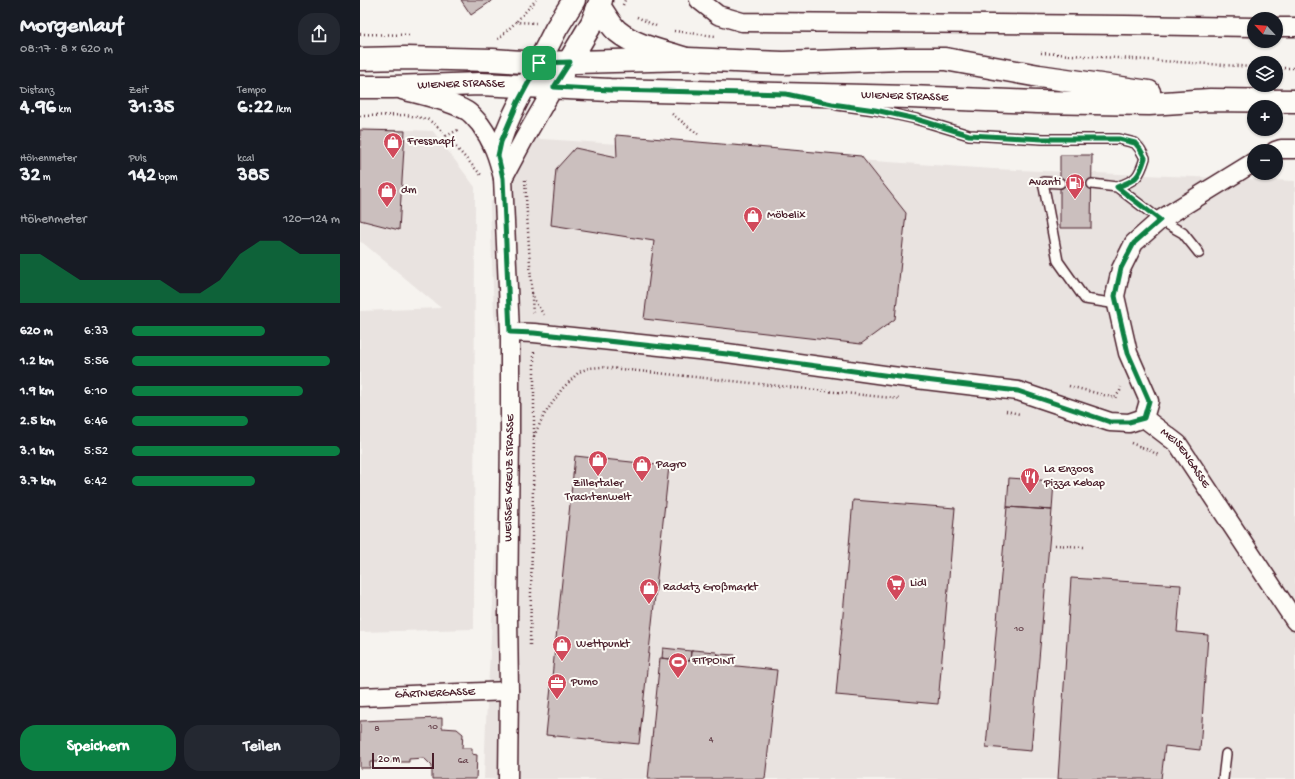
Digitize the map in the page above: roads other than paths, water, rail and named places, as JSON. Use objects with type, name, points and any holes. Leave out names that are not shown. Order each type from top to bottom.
[{"type":"main road","points":[[527,86],[556,29],[574,0]]},
{"type":"main road","points":[[600,3],[613,27],[628,38],[639,44],[688,59]]},
{"type":"main road","points":[[554,87],[592,23],[600,3]]},
{"type":"main road","name":"WIENER STRASSE","points":[[364,56],[539,63],[688,59],[783,63],[945,59],[1145,92],[1210,100]]},
{"type":"main road","name":"WIENER STRASSE","points":[[360,87],[480,84],[610,90],[1141,104],[1210,100],[1295,101]]},
{"type":"street","points":[[699,0],[718,15],[742,22],[1117,24],[1247,27]]},
{"type":"street","points":[[1283,27],[1295,27]]},
{"type":"street","name":"WEISSES KREUZ STRASSE","points":[[498,156],[501,142],[518,102],[527,86]]},
{"type":"street","name":"WEISSES KREUZ STRASSE","points":[[393,87],[450,104],[467,111],[476,120],[492,143],[498,156],[503,178],[510,332],[508,779]]},
{"type":"street","points":[[503,178],[554,87]]},
{"type":"street","points":[[1283,149],[1295,149]]},
{"type":"street","points":[[510,332],[727,354],[1018,391],[1110,422],[1129,422],[1144,418],[1149,401],[1128,353],[1115,296],[1121,268],[1134,243],[1160,220],[1247,166]]},
{"type":"street","name":"MEISENGASSE","points":[[1144,418],[1178,444],[1295,621]]},
{"type":"street","name":"GÄRTNERGASSE","points":[[360,697],[509,691]]},
{"type":"lane","points":[[786,94],[916,119],[969,135],[1043,139],[1119,139],[1135,143],[1145,158],[1141,173],[1131,182],[1117,187],[1092,184]]},
{"type":"lane","points":[[1060,183],[1043,182],[1058,261],[1085,299],[1117,304]]},
{"type":"lane","points":[[1117,187],[1160,220],[1183,233],[1199,253]]},
{"type":"lane","points":[[1223,779],[1226,754]]},
{"type":"place","name":"Fressnapf","points":[[393,159]]},
{"type":"place","name":"Avanti","points":[[1075,200]]},
{"type":"place","name":"dm","points":[[387,208]]},
{"type":"place","name":"Möbelix","points":[[753,233]]},
{"type":"place","name":"Zillertaler Trachtenwelt","points":[[598,477]]},
{"type":"place","name":"Pagro","points":[[642,482]]},
{"type":"place","name":"La Enzoos Pizza Kebap","points":[[1030,494]]},
{"type":"place","name":"Lidl","points":[[896,601]]},
{"type":"place","name":"Radatz Großmarkt","points":[[649,605]]},
{"type":"place","name":"Wettpunkt","points":[[562,662]]},
{"type":"place","name":"FITPOINT","points":[[678,679]]},
{"type":"place","name":"Pumo","points":[[557,700]]}]
